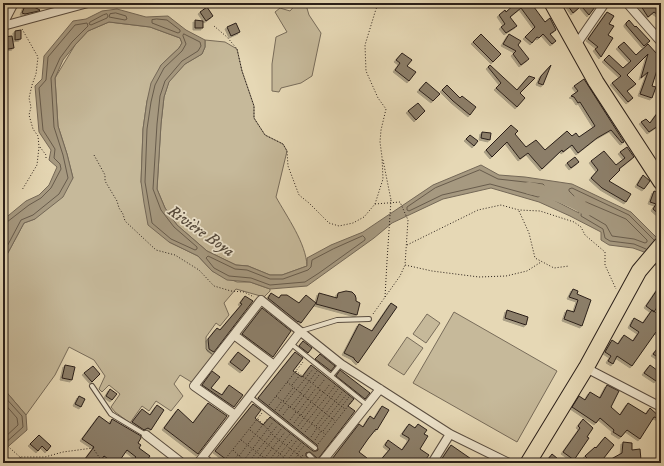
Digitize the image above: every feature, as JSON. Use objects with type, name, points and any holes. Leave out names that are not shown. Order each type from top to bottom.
[{"type":"highway","points":[[552,3],[596,82],[661,182]]},
{"type":"highway","points":[[528,463],[586,368],[640,271],[661,245]]},
{"type":"street","points":[[3,25],[14,3]]},
{"type":"street","points":[[3,25],[88,3]]},
{"type":"street","points":[[576,45],[605,3]]},
{"type":"street","points":[[626,3],[661,40]]},
{"type":"street","points":[[234,414],[194,386],[260,300],[341,364],[450,434],[509,463]]},
{"type":"street","points":[[198,463],[234,414],[300,332]]},
{"type":"street","points":[[234,335],[274,364]]},
{"type":"street","points":[[586,368],[661,407]]},
{"type":"street","points":[[321,463],[380,389]]},
{"type":"street","points":[[432,463],[450,434]]},
{"type":"street","points":[[146,435],[182,463]]},
{"type":"lane","points":[[300,332],[337,320],[368,319]]},
{"type":"lane","points":[[290,343],[368,405]]},
{"type":"lane","points":[[341,364],[342,385]]},
{"type":"lane","points":[[92,386],[111,414],[146,435]]},
{"type":"lane","points":[[249,396],[313,447]]},
{"type":"lane","points":[[309,455],[317,463]]},
{"type":"lane","points":[[203,456],[213,463]]},
{"type":"path","points":[[380,3],[376,8],[365,45],[366,71],[378,98],[386,109],[380,142],[391,200],[385,298]]},
{"type":"path","points":[[18,22],[38,57],[36,74],[29,98],[32,108],[29,115],[33,129],[38,136],[39,147],[37,165],[22,190]]},
{"type":"path","points":[[214,26],[227,37],[237,49],[242,71],[254,106],[254,118],[265,135],[283,144],[287,150],[288,166],[299,195],[329,223],[339,226],[353,224],[364,217],[375,204],[383,179],[382,157]]},
{"type":"path","points":[[39,147],[46,155],[46,159]]},
{"type":"path","points":[[94,155],[105,175],[105,181],[117,201],[125,220],[156,250],[175,255],[199,270],[214,286],[231,291],[244,292],[260,300]]},
{"type":"path","points":[[368,319],[400,276],[405,265],[407,245],[408,220],[400,202],[375,204]]},
{"type":"path","points":[[407,245],[478,210],[501,205],[519,210],[540,211],[574,222],[581,227],[585,235],[605,252],[605,266],[623,303]]},
{"type":"path","points":[[519,210],[529,233],[535,258],[554,268],[569,266]]},
{"type":"path","points":[[405,265],[432,271],[479,277],[506,276],[528,271],[541,262]]},
{"type":"path","points":[[243,463],[305,379],[320,367]]},
{"type":"path","points":[[231,463],[248,445],[263,424],[277,418],[290,407],[320,367]]},
{"type":"path","points":[[294,410],[312,384],[320,367]]},
{"type":"path","points":[[296,371],[345,410]]},
{"type":"path","points":[[233,450],[248,463],[272,433],[282,401],[300,375]]},
{"type":"path","points":[[287,382],[307,400],[336,422]]},
{"type":"path","points":[[285,463],[294,451],[294,432],[297,412],[317,388],[342,385]]},
{"type":"path","points":[[241,440],[265,458],[268,462],[272,463],[287,446],[294,432],[324,393],[342,385]]},
{"type":"path","points":[[268,462],[283,443],[308,420],[327,396],[342,385]]},
{"type":"path","points":[[261,463],[279,440],[312,423],[342,385]]},
{"type":"path","points":[[315,426],[334,401],[342,385]]},
{"type":"path","points":[[319,429],[338,404],[342,385]]},
{"type":"path","points":[[313,447],[322,431],[342,407],[342,385]]},
{"type":"path","points":[[313,447],[326,434],[345,410],[342,385]]},
{"type":"path","points":[[279,463],[290,448],[300,415],[320,390]]},
{"type":"path","points":[[276,396],[326,434]]},
{"type":"path","points":[[258,419],[279,440],[305,460]]},
{"type":"path","points":[[249,429],[291,463],[298,454]]},
{"type":"path","points":[[254,463],[276,437],[294,432]]},
{"type":"path","points":[[3,442],[20,456],[23,463]]},
{"type":"path","points":[[20,456],[45,457],[63,452],[93,448],[103,463]]},
{"type":"path","points":[[302,463],[309,455]]},
{"type":"path","points":[[238,463],[242,458]]},
{"type":"shaded area","points":[[297,3],[306,5],[309,15],[321,33],[312,76],[301,83],[281,88],[279,92],[272,91],[272,64],[276,37],[287,32],[275,12],[280,8],[290,11]]},
{"type":"shaded area","points":[[109,22],[150,27],[180,38],[182,43],[179,48],[161,65],[147,101],[143,129],[141,182],[169,242],[198,256],[212,271],[237,282],[250,282],[270,289],[270,291],[264,297],[236,289],[224,303],[229,315],[220,326],[216,323],[206,337],[206,349],[214,356],[193,383],[180,375],[174,384],[183,396],[171,411],[156,401],[149,411],[142,406],[130,423],[115,412],[111,407],[120,394],[109,385],[102,392],[99,389],[105,376],[94,360],[69,347],[55,375],[26,415],[3,388],[3,262],[24,223],[35,219],[73,178],[58,126],[55,78],[75,45],[88,31]]},
{"type":"shaded area","points":[[205,40],[225,42],[237,49],[242,71],[254,106],[254,118],[265,135],[283,144],[287,151],[276,197],[300,239],[306,257],[307,266],[282,275],[270,275],[248,266],[236,265],[207,251],[177,225],[165,208],[157,189],[164,97],[169,81],[185,64],[202,54],[205,47]]},
{"type":"shaded area","points":[[454,312],[557,371],[517,442],[413,383]]},
{"type":"shaded area","points":[[427,314],[440,323],[426,343],[413,334]]},
{"type":"shaded area","points":[[407,337],[423,348],[404,375],[388,365]]},
{"type":"water","points":[[117,9],[146,17],[168,16],[186,30],[205,40],[205,47],[202,54],[185,64],[169,82],[164,97],[157,189],[165,208],[177,225],[207,251],[236,265],[248,266],[270,275],[282,275],[307,266],[307,258],[331,245],[363,232],[433,185],[481,165],[499,175],[572,184],[631,212],[661,242],[661,271],[644,252],[633,248],[609,245],[601,240],[601,232],[570,216],[539,202],[491,188],[443,199],[392,223],[374,238],[307,286],[270,289],[250,282],[227,280],[212,271],[198,256],[169,242],[148,225],[141,182],[143,129],[147,101],[151,83],[161,65],[179,48],[182,43],[180,38],[150,27],[109,22],[88,31],[63,60],[55,78],[58,126],[73,178],[63,197],[35,219],[24,223],[3,262],[3,220],[26,201],[39,195],[49,185],[57,167],[49,160],[51,150],[39,132],[35,86],[42,79],[44,56],[73,21],[86,19],[102,11]],"holes":[[[544,192],[562,194],[566,196],[572,201],[579,213],[544,195]]]},
{"type":"water","points":[[3,388],[26,415],[27,430],[3,451]]},
{"type":"building","points":[[26,3],[40,10],[25,14],[22,13]]},
{"type":"building","points":[[516,3],[531,3],[545,22],[550,18],[556,30],[550,34],[556,41],[552,44],[543,34],[539,38],[537,37],[532,43],[525,37],[535,27],[521,8],[510,17],[517,26],[506,33],[501,27],[505,24],[499,15],[505,10],[506,12]]},
{"type":"building","points":[[575,3],[579,8],[573,13],[568,6]]},
{"type":"building","points":[[586,3],[598,3],[589,15],[582,7]]},
{"type":"building","points":[[639,3],[661,3],[661,17],[654,12],[648,17]]},
{"type":"building","points":[[207,7],[213,16],[206,21],[200,12]]},
{"type":"building","points":[[607,12],[614,16],[609,24],[614,26],[608,35],[613,38],[601,57],[595,49],[598,47],[588,39]]},
{"type":"building","points":[[195,20],[203,21],[203,28],[195,28]]},
{"type":"building","points":[[629,20],[650,41],[644,46],[626,25]]},
{"type":"building","points":[[236,23],[240,32],[231,36],[227,27]]},
{"type":"building","points":[[21,30],[21,39],[15,40],[15,31]]},
{"type":"building","points":[[481,34],[501,54],[493,62],[473,42]]},
{"type":"building","points":[[509,34],[521,41],[518,45],[529,59],[521,65],[513,54],[516,51],[503,44]]},
{"type":"building","points":[[12,36],[14,48],[3,50],[3,37]]},
{"type":"building","points":[[624,42],[636,55],[648,44],[657,54],[659,53],[661,55],[661,64],[658,67],[652,86],[656,87],[652,98],[640,94],[648,72],[641,78],[648,54],[627,75],[636,84],[627,91],[633,98],[628,102],[612,83],[621,76],[604,60],[609,55],[623,68],[631,61],[618,47]]},
{"type":"building","points":[[402,53],[412,60],[407,66],[416,72],[409,81],[395,70],[400,63],[396,60]]},
{"type":"building","points":[[490,65],[517,90],[529,76],[535,78],[520,93],[525,98],[517,107],[496,88],[501,83],[488,67]]},
{"type":"building","points":[[551,65],[543,85],[538,83],[541,76]]},
{"type":"building","points":[[584,79],[624,142],[622,143],[611,130],[597,138],[578,153],[572,145],[563,152],[562,150],[542,169],[528,153],[520,159],[507,142],[492,157],[486,150],[511,125],[518,131],[515,134],[526,147],[536,140],[545,150],[567,131],[572,136],[576,133],[579,137],[595,126],[580,102],[578,103],[574,97],[571,96],[578,91],[574,86]]},
{"type":"building","points":[[426,82],[440,94],[433,101],[419,90]]},
{"type":"building","points":[[447,85],[460,98],[462,96],[476,107],[470,115],[442,90]]},
{"type":"building","points":[[418,103],[425,111],[416,120],[408,111]]},
{"type":"building","points":[[661,108],[661,128],[658,126],[649,132],[641,122],[646,119],[650,123]]},
{"type":"building","points":[[482,132],[491,133],[490,140],[481,138]]},
{"type":"building","points":[[470,135],[478,141],[474,146],[466,139]]},
{"type":"building","points":[[627,147],[634,157],[619,169],[620,170],[609,181],[631,194],[626,202],[602,188],[591,178],[598,170],[591,161],[604,151],[616,165],[625,158],[620,152]]},
{"type":"building","points":[[575,157],[579,162],[571,168],[567,163]]},
{"type":"building","points":[[643,175],[650,181],[644,189],[637,185]]},
{"type":"building","points":[[654,191],[661,194],[661,216],[653,209],[656,204],[650,202]]},
{"type":"building","points":[[661,284],[661,301],[654,312],[646,306]]},
{"type":"building","points":[[573,289],[578,291],[577,294],[591,300],[582,326],[564,319],[567,310],[574,312],[578,300],[569,297]]},
{"type":"building","points":[[346,291],[352,292],[355,295],[356,301],[360,303],[357,315],[316,304],[319,293],[337,298],[338,293]]},
{"type":"building","points":[[271,293],[279,298],[281,295],[287,295],[299,303],[306,295],[316,303],[301,323],[268,298]]},
{"type":"building","points":[[245,296],[253,301],[214,352],[212,351],[209,349],[208,339],[217,328],[220,330],[242,304],[240,303]]},
{"type":"building","points":[[391,303],[397,307],[358,363],[354,358],[344,353],[359,324],[372,331]]},
{"type":"building","points":[[262,308],[291,331],[273,357],[242,334]]},
{"type":"building","points":[[507,310],[528,317],[526,325],[505,318]]},
{"type":"building","points":[[652,310],[661,316],[661,335],[656,332],[632,366],[617,356],[613,364],[608,361],[611,356],[605,352],[612,340],[618,344],[624,335],[633,341],[639,332],[630,326],[634,318],[643,323]]},
{"type":"building","points":[[303,341],[312,348],[308,353],[299,346]]},
{"type":"building","points":[[661,344],[661,355],[659,358],[653,354]]},
{"type":"building","points":[[238,352],[250,361],[242,371],[230,362]]},
{"type":"building","points":[[295,352],[303,358],[293,371],[302,377],[311,365],[354,399],[348,406],[355,411],[318,459],[310,452],[306,453],[306,456],[312,463],[231,463],[215,451],[253,404],[261,410],[255,418],[263,425],[270,417],[313,451],[318,450],[317,445],[258,398]]},
{"type":"building","points":[[320,354],[335,366],[331,371],[315,359]]},
{"type":"building","points":[[65,365],[75,367],[72,380],[62,378]]},
{"type":"building","points":[[650,365],[661,373],[656,381],[644,373]]},
{"type":"building","points":[[93,366],[100,374],[92,382],[84,373]]},
{"type":"building","points":[[340,370],[370,393],[365,399],[336,376]]},
{"type":"building","points":[[212,371],[220,377],[211,388],[222,395],[229,385],[243,395],[234,407],[202,385]]},
{"type":"building","points":[[607,385],[619,391],[611,407],[620,415],[628,403],[646,414],[650,408],[661,419],[654,417],[640,439],[627,430],[621,437],[613,432],[614,430],[600,418],[596,423],[572,407],[579,396],[585,400],[590,392],[600,398]]},
{"type":"building","points":[[110,389],[117,394],[112,400],[106,396]]},
{"type":"building","points":[[79,396],[85,399],[81,407],[75,404]]},
{"type":"building","points":[[208,403],[227,416],[198,454],[164,428],[178,409],[193,423]]},
{"type":"building","points":[[157,405],[164,410],[151,430],[148,428],[144,430],[132,422],[142,409],[150,415]]},
{"type":"building","points":[[382,406],[389,410],[377,430],[376,429],[359,452],[367,458],[364,463],[329,463],[359,424],[363,427],[370,416],[374,419]]},
{"type":"building","points":[[99,416],[110,424],[112,419],[141,436],[138,443],[141,445],[139,448],[150,456],[145,463],[131,463],[136,457],[127,450],[118,463],[114,463],[104,456],[99,463],[82,463],[94,447],[82,439]]},
{"type":"building","points":[[583,419],[593,428],[587,437],[589,438],[574,460],[563,452],[580,428],[578,426]]},
{"type":"building","points":[[409,424],[415,428],[418,424],[427,430],[424,434],[428,436],[420,449],[429,455],[423,463],[378,463],[390,449],[385,445],[388,440],[402,450],[409,438],[402,434]]},
{"type":"building","points":[[39,435],[51,446],[47,451],[42,446],[38,451],[30,444]]},
{"type":"building","points":[[605,437],[614,445],[600,463],[592,463],[585,456],[595,447],[596,448]]},
{"type":"building","points":[[623,442],[632,443],[632,450],[640,449],[641,460],[634,460],[634,463],[629,463],[628,460],[623,463],[604,463],[622,453]]},
{"type":"building","points":[[451,445],[477,463],[439,463]]},
{"type":"building","points":[[552,454],[563,463],[545,463]]},
{"type":"waterway","name":"Rivière Boya","points":[[529,188],[559,196],[587,210]]}]
